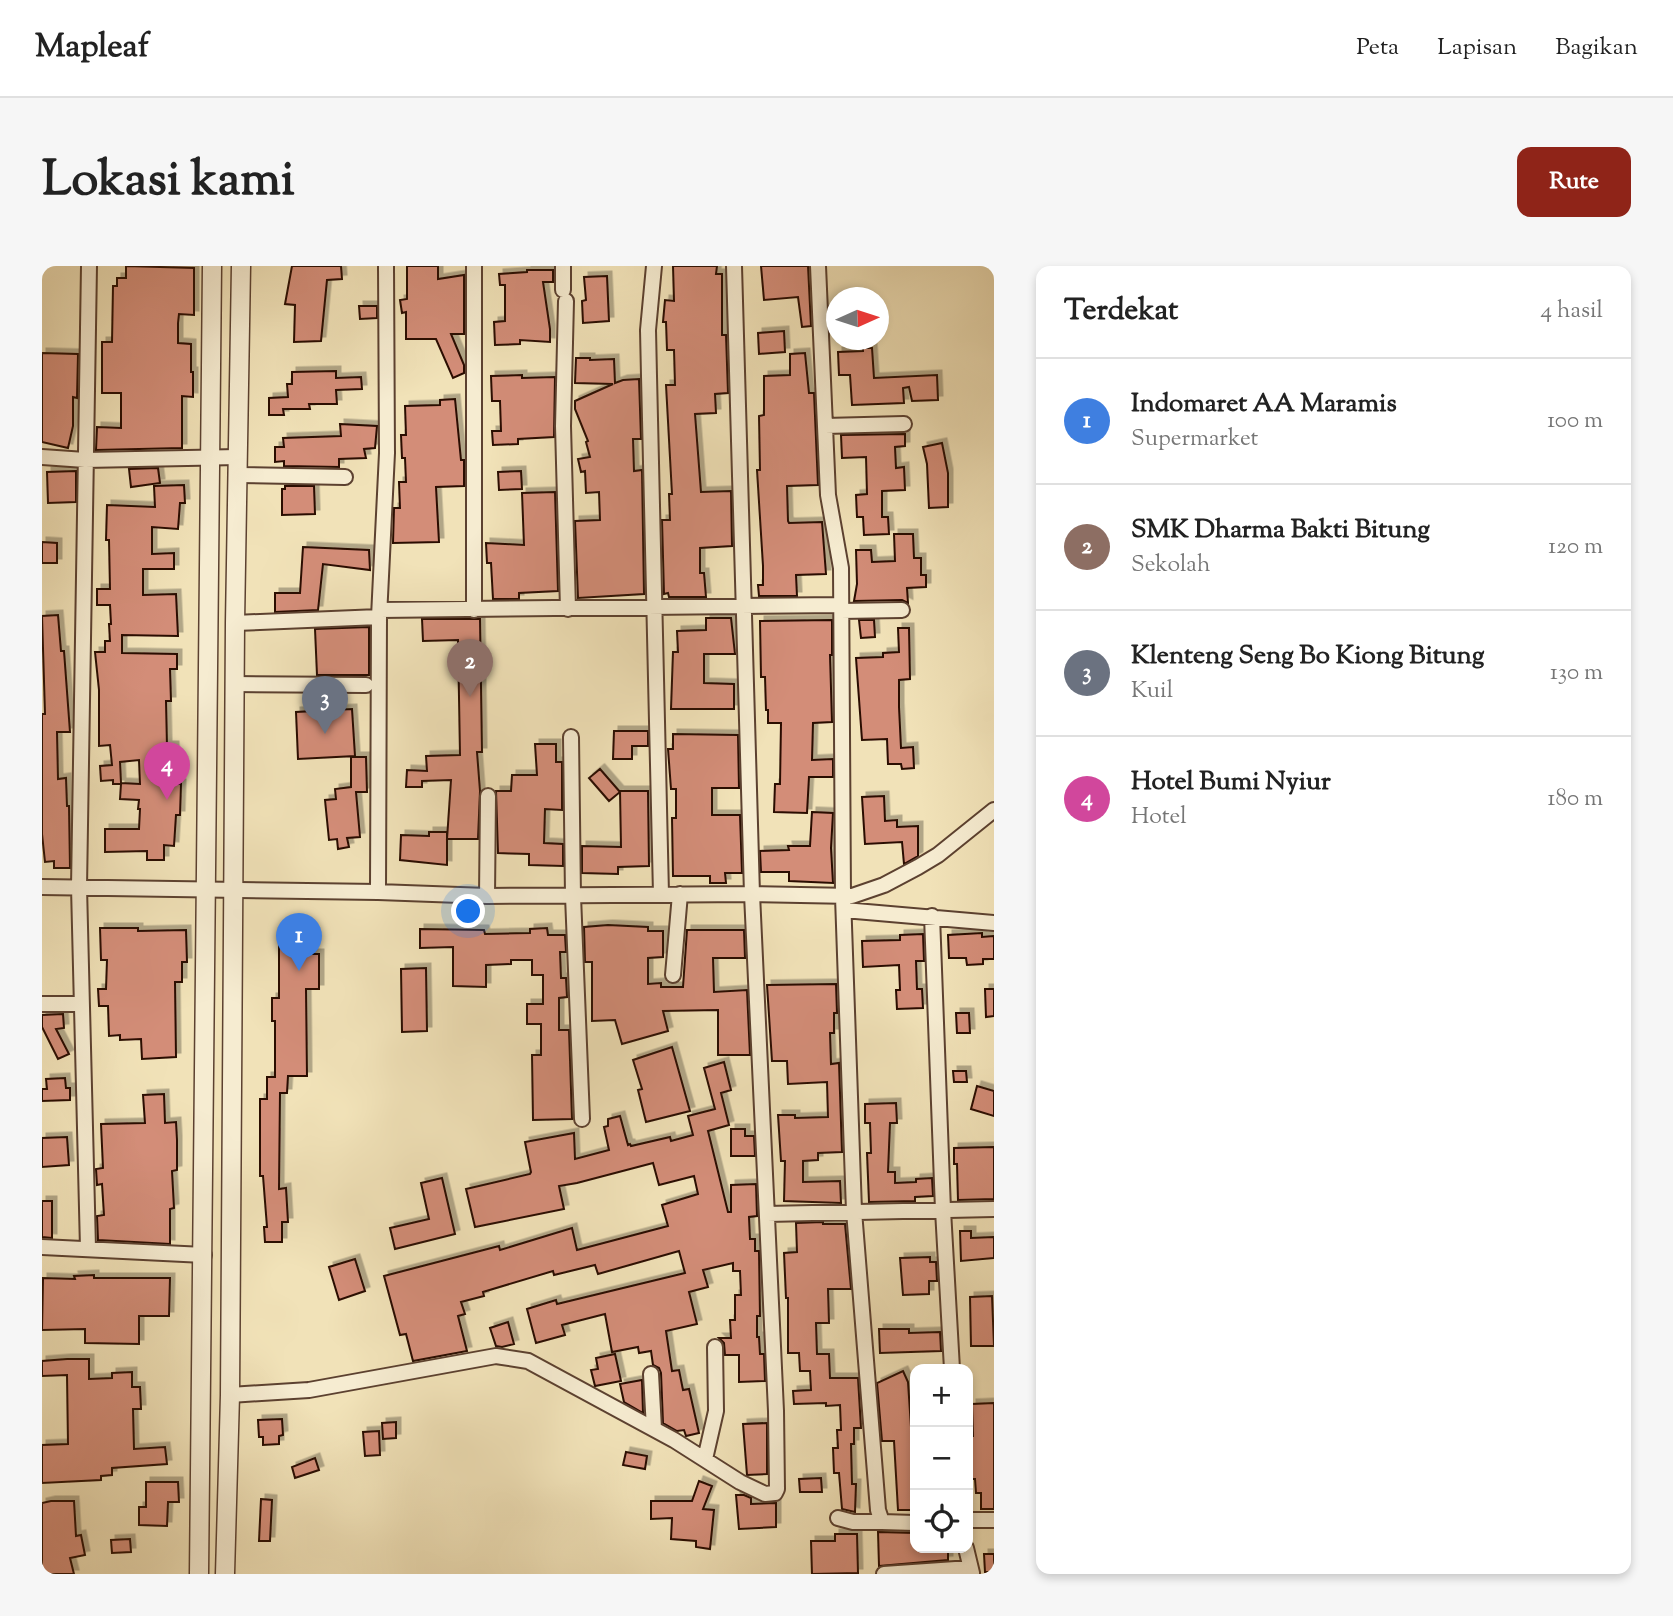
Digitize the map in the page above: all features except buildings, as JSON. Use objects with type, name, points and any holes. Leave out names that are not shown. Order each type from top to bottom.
[{"type":"street","points":[[88,1248],[79,887],[89,266]]},
{"type":"street","points":[[199,1574],[212,266]]},
{"type":"street","points":[[225,1574],[230,1395],[234,688],[241,266]]},
{"type":"street","points":[[378,892],[379,614],[387,453],[386,266]]},
{"type":"street","points":[[474,266],[474,610]]},
{"type":"street","points":[[562,266],[568,609]]},
{"type":"street","points":[[654,266],[648,341],[661,894]]},
{"type":"street","points":[[230,1395],[309,1390],[496,1356],[528,1361],[765,1494],[775,1493],[777,1489],[752,894],[734,266]]},
{"type":"street","points":[[818,266],[828,495],[841,568],[843,903],[854,1211],[881,1522]]},
{"type":"street","points":[[825,426],[904,424]]},
{"type":"street","points":[[42,457],[85,460],[211,458],[238,466],[345,477]]},
{"type":"street","points":[[235,622],[474,610],[656,606],[902,610]]},
{"type":"street","points":[[208,691],[366,685]]},
{"type":"street","points":[[571,737],[573,896],[582,1119]]},
{"type":"street","points":[[487,896],[488,796]]},
{"type":"street","points":[[843,903],[852,896],[884,885],[938,855],[994,810]]},
{"type":"street","points":[[42,887],[487,896],[752,894],[994,923]]},
{"type":"street","points":[[673,975],[680,894]]},
{"type":"street","points":[[932,916],[952,1364]]},
{"type":"street","points":[[42,1004],[81,1004]]},
{"type":"street","points":[[767,1214],[994,1209]]},
{"type":"street","points":[[42,1247],[204,1255]]},
{"type":"street","points":[[705,1459],[716,1411],[715,1347]]},
{"type":"street","points":[[651,1374],[653,1429]]},
{"type":"street","points":[[838,1518],[853,1522],[910,1523]]},
{"type":"street","points":[[973,1520],[994,1520]]},
{"type":"street","points":[[884,1574],[971,1571],[967,1553]]},
{"type":"place","name":"SMK Dharma Bakti Bitung","points":[[470,697]]},
{"type":"place","name":"Klenteng Seng Bo Kiong Bitung","points":[[325,734]]},
{"type":"place","name":"Hotel Bumi Nyiur","points":[[167,800]]},
{"type":"place","name":"Indomaret AA Maramis","points":[[299,971]]}]
